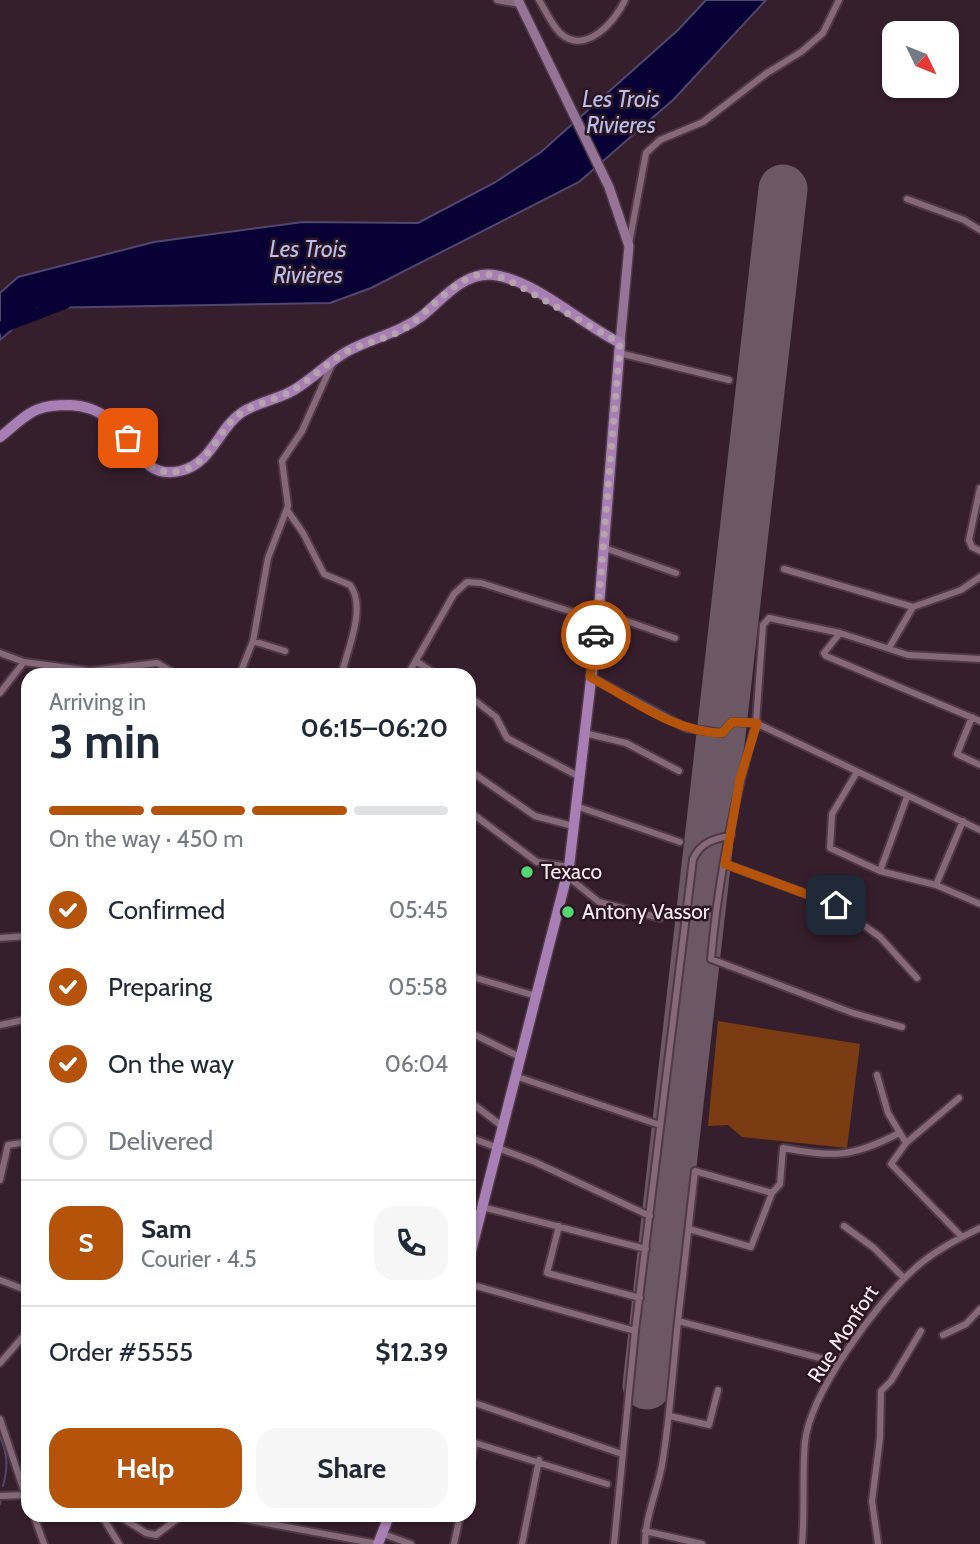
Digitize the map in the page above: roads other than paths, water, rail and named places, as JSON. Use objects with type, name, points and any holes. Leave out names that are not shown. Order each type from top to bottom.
[{"type":"main road","points":[[476,1221],[482,1207],[568,871],[598,615],[629,246],[609,187],[551,74],[518,2]]},
{"type":"main road","points":[[0,437],[37,409],[61,405],[89,406],[116,422],[139,459],[155,469],[179,471],[195,464],[208,453],[240,413],[298,388],[347,351],[406,328],[467,279],[481,274],[497,276],[531,291],[619,348]]},
{"type":"main road","points":[[380,1541],[387,1522]]},
{"type":"street","points":[[497,0],[518,2]]},
{"type":"street","points":[[538,0],[561,34],[579,41],[587,40],[604,28],[618,14],[625,0]]},
{"type":"street","points":[[629,246],[646,153],[660,140],[703,122],[767,73],[800,52],[823,33],[839,0]]},
{"type":"street","points":[[907,198],[964,220],[980,230]]},
{"type":"street","points":[[619,348],[729,380]]},
{"type":"street","points":[[242,668],[253,641],[268,558],[286,510],[288,495],[282,475],[282,461],[302,430],[334,360]]},
{"type":"street","points":[[980,488],[970,540],[972,547],[980,551]]},
{"type":"street","points":[[286,510],[303,533],[321,571],[350,585],[356,596],[354,627],[343,668]]},
{"type":"street","points":[[602,547],[676,573]]},
{"type":"street","points":[[784,569],[913,607],[961,590],[980,577]]},
{"type":"street","points":[[412,668],[454,594],[467,582],[481,583],[675,638]]},
{"type":"street","points":[[890,648],[913,607]]},
{"type":"street","points":[[902,1027],[853,1013],[711,959],[718,885],[725,864],[740,779],[757,723],[765,620],[769,618],[840,633],[908,655],[980,659]]},
{"type":"street","points":[[840,633],[824,653],[826,656],[980,721]]},
{"type":"street","points":[[253,641],[285,651]]},
{"type":"street","points":[[0,653],[24,662],[71,668]]},
{"type":"street","points":[[416,661],[426,668]]},
{"type":"street","points":[[0,693],[24,662]]},
{"type":"street","points":[[125,668],[156,663],[165,668]]},
{"type":"street","points":[[590,677],[687,728],[722,733],[732,722],[757,723],[980,830]]},
{"type":"street","points":[[476,701],[496,717],[507,738],[578,776]]},
{"type":"street","points":[[972,717],[957,754],[980,765]]},
{"type":"street","points":[[583,733],[626,743],[679,771]]},
{"type":"street","points":[[857,772],[832,814],[830,848],[880,872],[936,885],[980,904]]},
{"type":"street","points":[[476,775],[535,816],[573,826]]},
{"type":"street","points":[[880,872],[907,797]]},
{"type":"street","points":[[575,806],[680,842]]},
{"type":"street","points":[[476,816],[537,862],[568,871],[599,902],[660,918]]},
{"type":"street","points":[[936,885],[963,821]]},
{"type":"street","points":[[614,1544],[635,1331],[693,859],[710,840],[731,835]]},
{"type":"street","points":[[725,864],[836,905],[880,937],[916,978]]},
{"type":"street","points":[[0,938],[21,936]]},
{"type":"street","points":[[476,978],[536,996]]},
{"type":"street","points":[[0,1025],[21,1020]]},
{"type":"street","points":[[476,1035],[520,1057]]},
{"type":"street","points":[[877,1075],[888,1113],[906,1143]]},
{"type":"street","points":[[514,1076],[660,1125]]},
{"type":"street","points":[[959,1098],[906,1143],[891,1164],[962,1237]]},
{"type":"street","points":[[476,1106],[502,1125]]},
{"type":"street","points":[[689,1228],[751,1247],[772,1193],[780,1184],[783,1149],[832,1155],[852,1153],[866,1150],[899,1133]]},
{"type":"street","points":[[476,1140],[650,1216]]},
{"type":"street","points":[[0,1180],[8,1145],[21,1143]]},
{"type":"street","points":[[645,1544],[645,1531],[661,1469],[670,1416],[695,1171],[772,1193]]},
{"type":"street","points":[[482,1207],[646,1249]]},
{"type":"street","points":[[559,1226],[547,1273],[640,1298]]},
{"type":"street","points":[[844,1226],[874,1248],[904,1278]]},
{"type":"street","name":"Rue Monfort","points":[[802,1544],[806,1440],[839,1363],[878,1308],[904,1278],[933,1254],[980,1228]]},
{"type":"street","points":[[0,1280],[21,1288]]},
{"type":"street","points":[[476,1286],[635,1331]]},
{"type":"street","points":[[943,1335],[966,1324],[980,1309]]},
{"type":"street","points":[[678,1321],[839,1363]]},
{"type":"street","points":[[878,1544],[872,1501],[880,1438],[881,1391],[891,1381],[921,1331]]},
{"type":"street","points":[[0,1363],[21,1339]]},
{"type":"street","points":[[670,1416],[709,1425],[718,1390]]},
{"type":"street","points":[[476,1403],[622,1454]]},
{"type":"street","points":[[0,1419],[21,1486]]},
{"type":"street","points":[[476,1443],[539,1460],[607,1484]]},
{"type":"street","points":[[522,1544],[539,1460]]},
{"type":"street","points":[[0,1496],[21,1495]]},
{"type":"street","points":[[36,1522],[44,1544]]},
{"type":"street","points":[[106,1522],[119,1544]]},
{"type":"street","points":[[129,1522],[146,1533],[156,1535],[173,1522]]},
{"type":"street","points":[[275,1522],[411,1544]]},
{"type":"street","points":[[454,1544],[459,1522]]},
{"type":"street","points":[[645,1531],[702,1544]]},
{"type":"water","name":"Les Trois Rivières","points":[[706,0],[766,0],[674,99],[579,182],[371,288],[330,303],[37,308],[0,340],[0,293],[18,277],[154,242],[303,222],[418,223],[494,183],[541,152],[678,30]]},
{"type":"waterway","name":"Les Trois Rivières","points":[[0,328],[65,303]]},
{"type":"waterway","points":[[0,1437],[6,1461],[3,1486]]},
{"type":"waterway","points":[[0,1504],[1,1500]]},
{"type":"place","name":"Texaco","points":[[527,872]]},
{"type":"place","name":"Antony Vassor","points":[[568,912]]},
{"type":"water label","name":"Les Trois Rivieres","points":[[621,112]]}]
